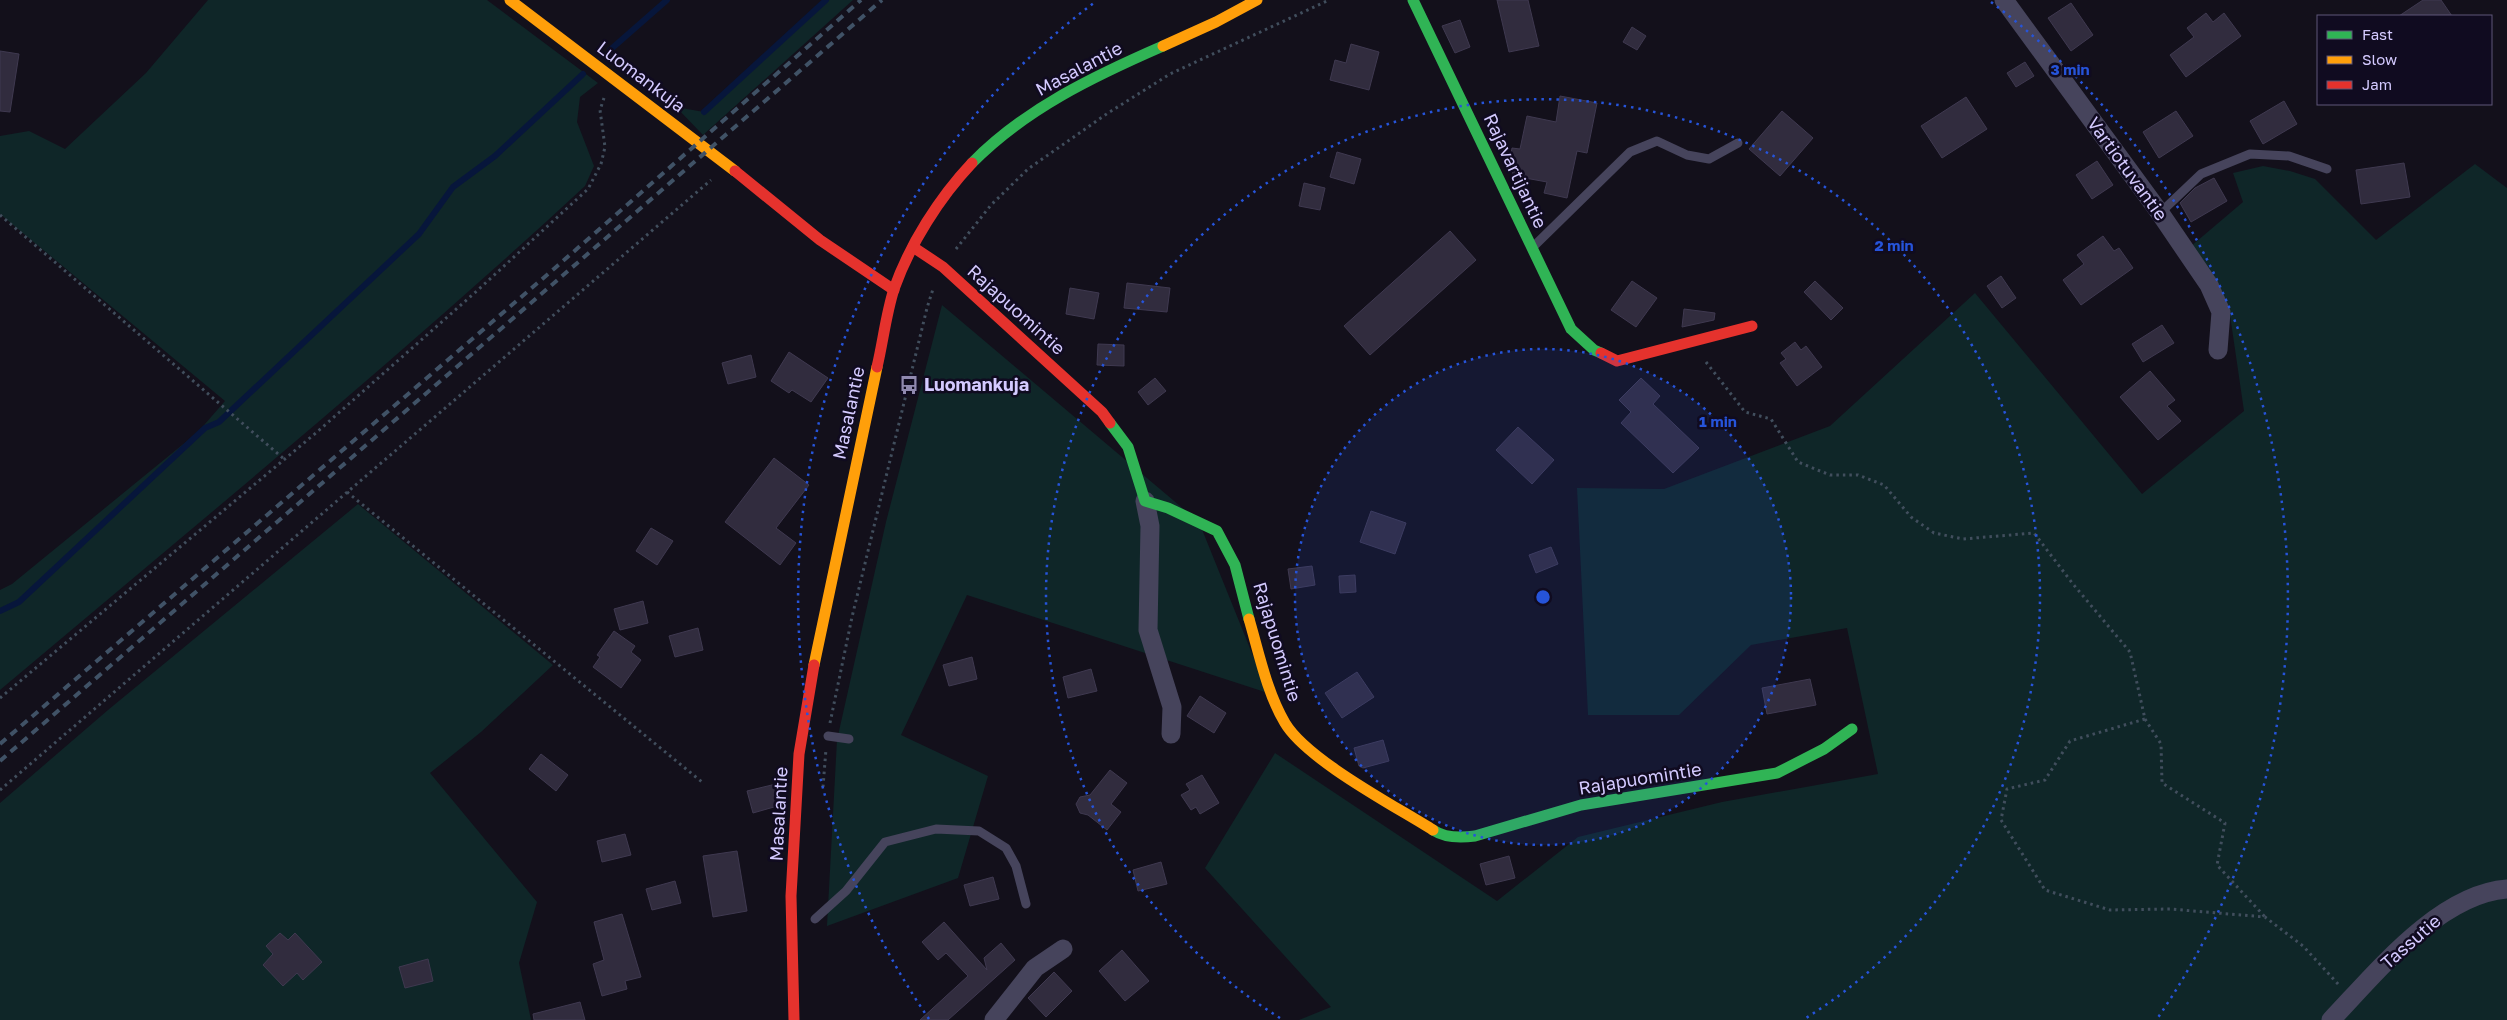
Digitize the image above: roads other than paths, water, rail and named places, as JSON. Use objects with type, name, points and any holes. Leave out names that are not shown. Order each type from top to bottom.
[{"type":"street","name":"Luomankuja","points":[[510,0],[728,165],[820,240],[894,290]]},
{"type":"street","name":"Masalantie","points":[[794,1020],[791,896],[800,754],[818,640],[894,290],[913,247],[946,196],[971,164],[999,138],[1029,116],[1070,91],[1258,0]]},
{"type":"street","name":"Rajavartijantie","points":[[1413,0],[1571,329],[1594,350],[1617,361],[1752,326]]},
{"type":"street","name":"Vartiotuvantie","points":[[2004,0],[2160,213],[2209,285],[2222,312],[2218,350]]},
{"type":"street","name":"Rajapuomintie","points":[[913,247],[943,267],[1102,412],[1128,447],[1145,500],[1168,508],[1217,531],[1235,565],[1246,611],[1266,675],[1275,702],[1286,725],[1317,757],[1440,835],[1462,838],[1474,836],[1582,805],[1738,781],[1777,773],[1824,749],[1852,729]]},
{"type":"street","points":[[1145,500],[1150,526],[1148,630],[1172,707],[1171,734]]},
{"type":"street","name":"Tassutie","points":[[2331,1020],[2399,949],[2455,905],[2489,891],[2507,889]]},
{"type":"street","points":[[994,1020],[1035,968],[1063,949]]},
{"type":"lane","points":[[1531,249],[1630,152],[1657,140],[1687,155],[1709,159],[1738,143]]},
{"type":"lane","points":[[2160,213],[2201,174],[2250,154],[2289,156],[2328,169]]},
{"type":"lane","points":[[828,736],[849,739]]},
{"type":"lane","points":[[815,919],[846,891],[885,842],[936,829],[979,831],[1006,848],[1016,866],[1026,904]]},
{"type":"waterway","points":[[610,50],[667,0]]},
{"type":"waterway","points":[[704,112],[826,0]]},
{"type":"waterway","points":[[0,611],[19,602],[205,428],[219,422],[419,234],[453,187],[495,156],[583,74]]},
{"type":"railway","points":[[0,744],[555,268],[861,0]]},
{"type":"railway","points":[[0,761],[882,0]]},
{"type":"place","name":"Luomankuja","points":[[909,385]]}]
